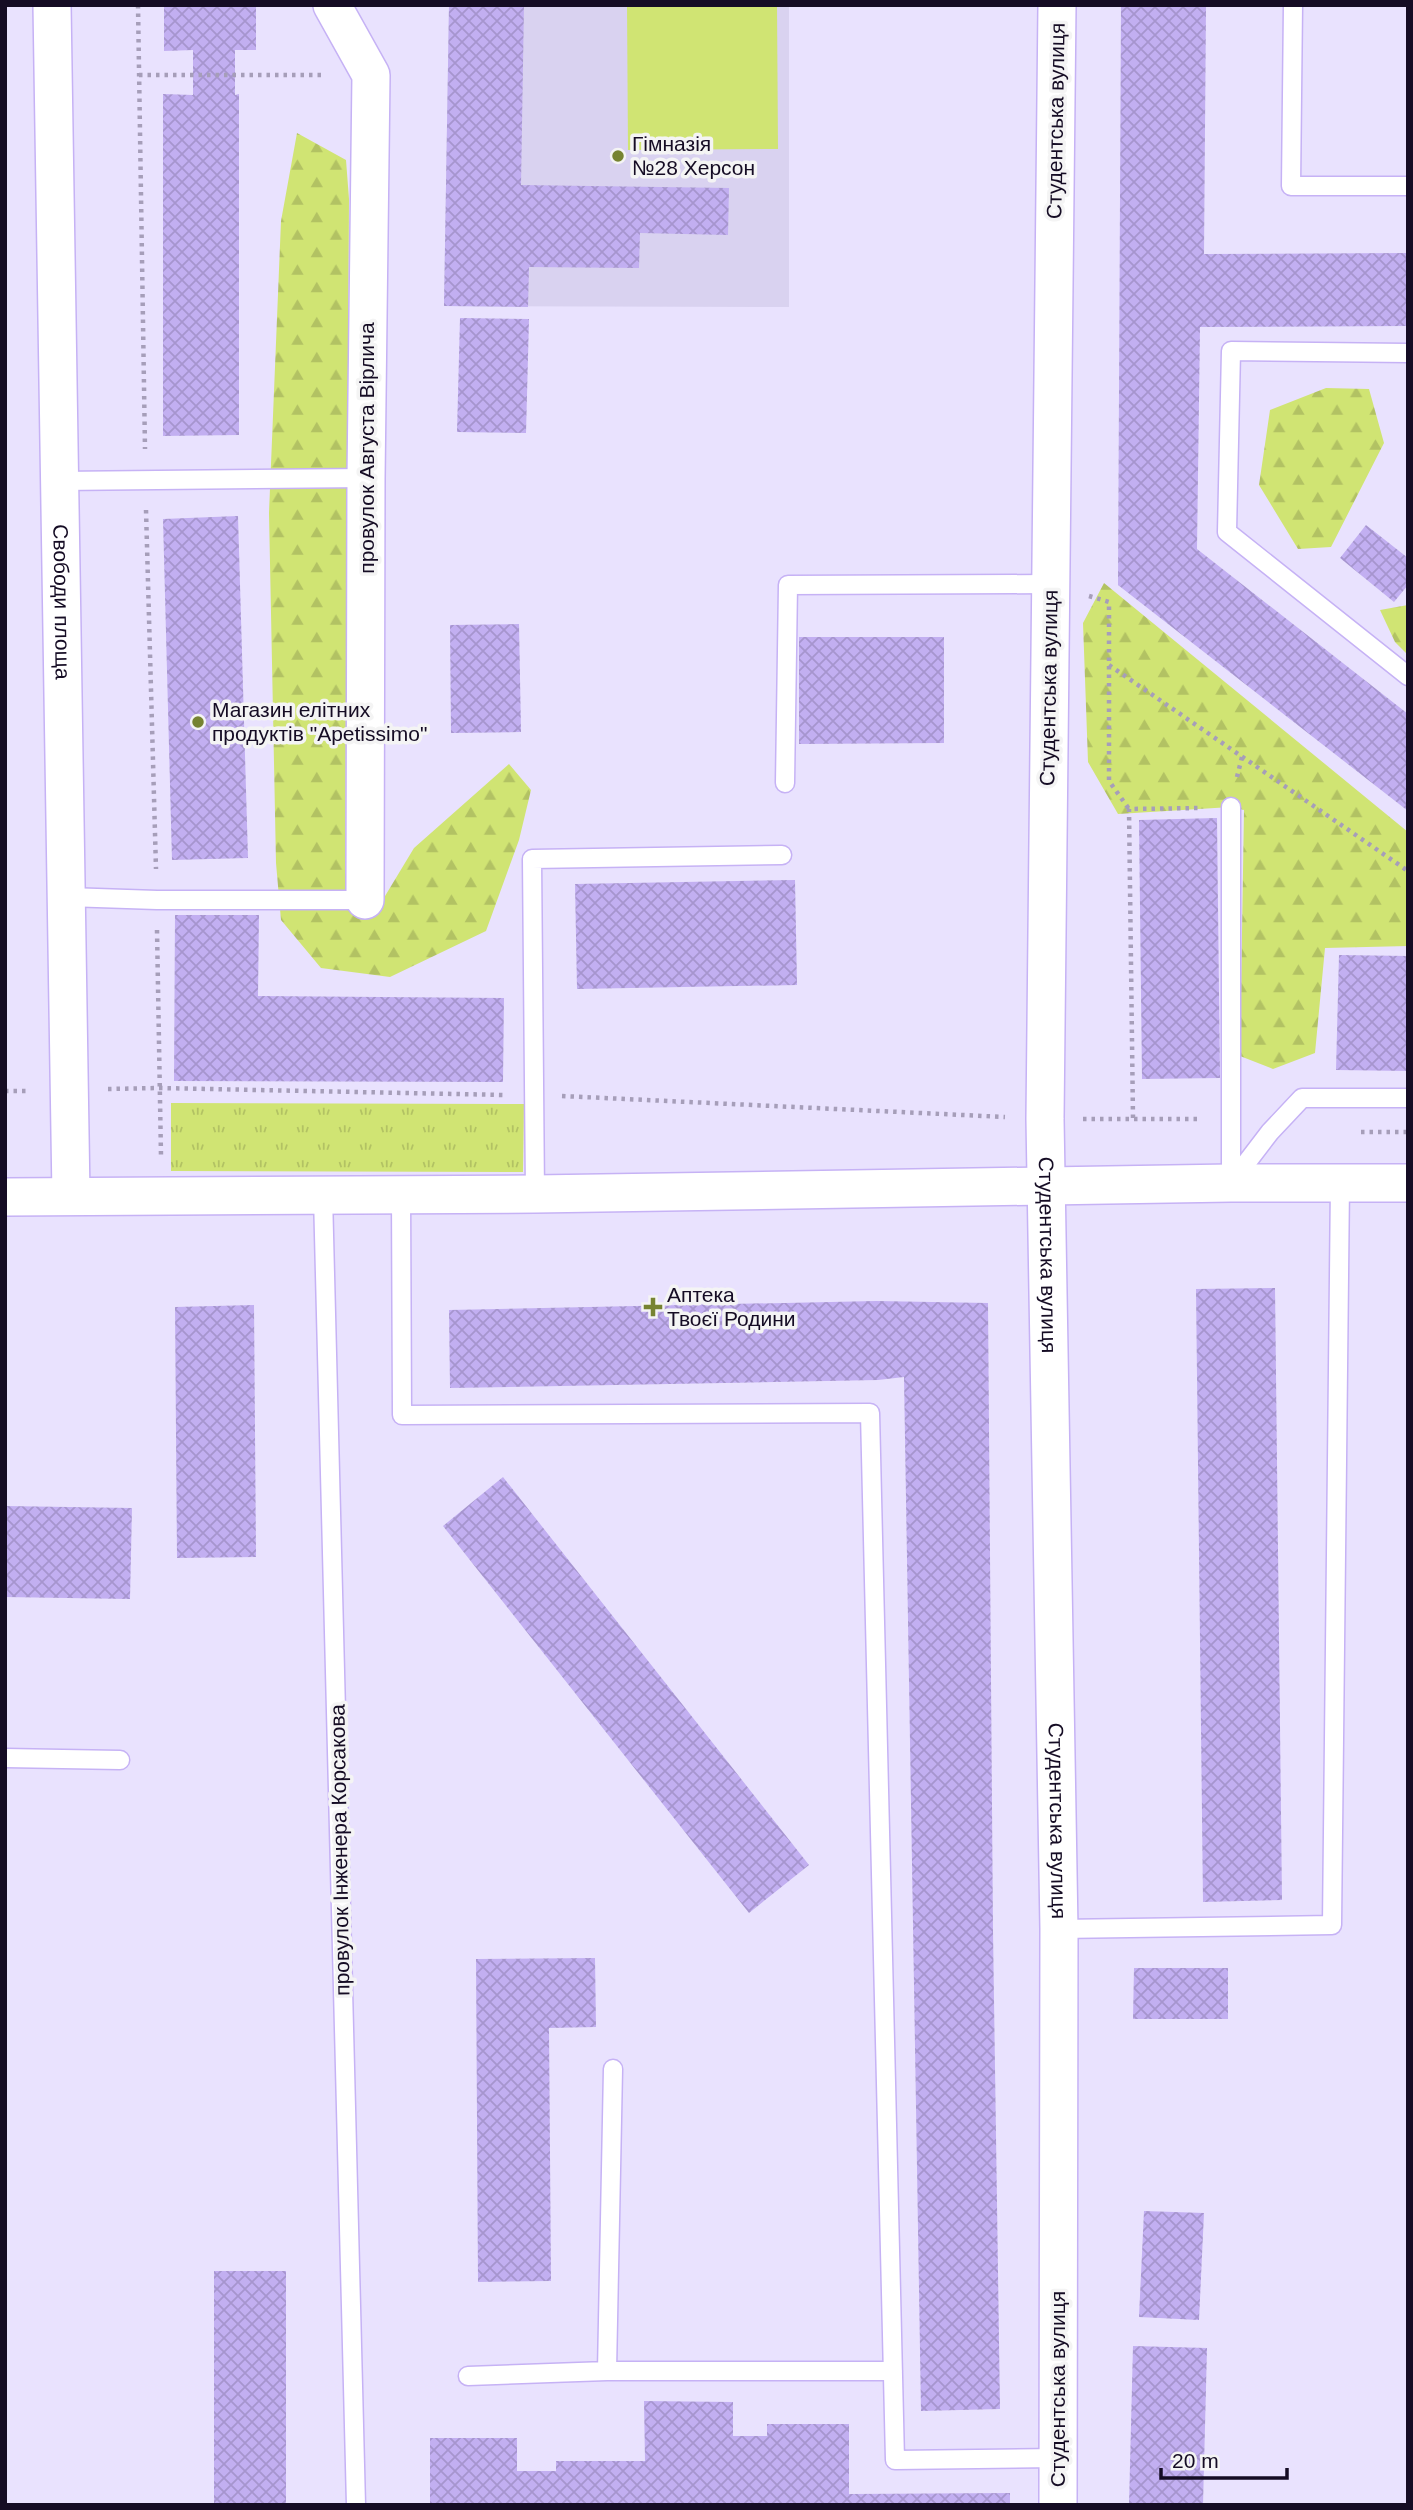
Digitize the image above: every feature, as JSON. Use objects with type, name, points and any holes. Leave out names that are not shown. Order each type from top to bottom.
[{"type":"street","name":"Свободи площа","points":[[52,5],[71,1196]]},
{"type":"street","name":"провулок Августа Вірлича","points":[[332,5],[371,75],[365,900]]},
{"type":"street","name":"Студентська вулиця","points":[[1057,5],[1045,1119],[1059,1929],[1058,2505]]},
{"type":"street","points":[[5,1197],[536,1195],[1231,1183],[1408,1183]]},
{"type":"lane","points":[[1293,5],[1291,186],[1408,186]]},
{"type":"lane","points":[[1408,353],[1231,351],[1227,532],[1408,676]]},
{"type":"lane","points":[[59,481],[366,478]]},
{"type":"lane","points":[[785,783],[788,585],[1050,584]]},
{"type":"lane","points":[[1231,807],[1231,1183]]},
{"type":"lane","points":[[536,1195],[532,859],[782,855]]},
{"type":"lane","points":[[67,897],[365,900]]},
{"type":"lane","points":[[1231,1183],[1270,1132],[1302,1098],[1408,1098]]},
{"type":"lane","points":[[1059,1929],[1332,1925],[1340,1183]]},
{"type":"lane","name":"провулок Інженера Корсакова","points":[[323,1195],[356,2505]]},
{"type":"lane","points":[[401,1195],[402,1415],[870,1413],[895,2460],[1058,2458]]},
{"type":"lane","points":[[5,1758],[120,1760]]},
{"type":"lane","points":[[607,2371],[613,2069]]},
{"type":"lane","points":[[468,2376],[607,2371],[893,2371]]},
{"type":"path","points":[[138,5],[145,481],[162,1196]]},
{"type":"path","points":[[139,75],[371,75]]},
{"type":"path","points":[[1050,584],[1109,602],[1109,781],[1129,810],[1133,1118]]},
{"type":"path","points":[[1109,665],[1408,871]]},
{"type":"path","points":[[1129,810],[1231,807]]},
{"type":"path","points":[[5,1091],[159,1088],[535,1095],[1045,1119]]},
{"type":"shaded area","name":"Гімназія №28 Херсон","points":[[449,5],[789,5],[789,307],[444,306]]},
{"type":"green space","points":[[627,5],[777,5],[778,149],[628,150]]},
{"type":"green space","points":[[297,133],[346,160],[349,199],[345,873],[376,911],[414,848],[509,764],[531,790],[519,840],[486,931],[390,977],[321,968],[281,920],[276,863],[269,513],[281,221]]},
{"type":"green space","points":[[1326,388],[1369,389],[1384,443],[1331,547],[1298,549],[1259,485],[1270,410]]},
{"type":"green space","points":[[1104,583],[1408,832],[1408,946],[1325,948],[1315,1053],[1273,1069],[1240,1056],[1244,810],[1231,807],[1118,814],[1088,762],[1083,623]]},
{"type":"green space","points":[[1408,605],[1408,655],[1395,642],[1380,610]]},
{"type":"green space","points":[[171,1103],[524,1104],[523,1172],[171,1171]]},
{"type":"building","points":[[164,5],[256,5],[256,50],[235,50],[235,95],[239,94],[239,435],[163,436],[163,94],[193,95],[193,50],[164,51]]},
{"type":"building","points":[[449,5],[524,5],[521,185],[729,188],[728,235],[640,233],[639,268],[529,267],[528,307],[444,306]]},
{"type":"building","points":[[1121,5],[1206,5],[1204,254],[1408,253],[1408,326],[1200,327],[1197,549],[1408,714],[1408,811],[1118,585]]},
{"type":"building","points":[[460,318],[529,319],[526,433],[457,432]]},
{"type":"building","points":[[238,516],[248,858],[172,860],[163,519]]},
{"type":"building","points":[[1366,525],[1408,558],[1408,585],[1394,602],[1340,558]]},
{"type":"building","points":[[519,624],[521,732],[451,733],[450,625]]},
{"type":"building","points":[[799,637],[944,637],[944,743],[799,744]]},
{"type":"building","points":[[1217,818],[1220,1078],[1142,1079],[1139,820]]},
{"type":"building","points":[[795,880],[797,985],[577,989],[575,884]]},
{"type":"building","points":[[175,915],[259,915],[258,996],[504,998],[503,1082],[174,1081]]},
{"type":"building","points":[[1339,955],[1408,956],[1408,1071],[1336,1070]]},
{"type":"building","points":[[1275,1288],[1282,1900],[1203,1902],[1196,1289]]},
{"type":"building","points":[[876,1301],[988,1303],[1000,2409],[921,2411],[904,1377],[878,1380],[450,1388],[449,1310]]},
{"type":"building","points":[[254,1305],[256,1557],[177,1558],[175,1307]]},
{"type":"building","points":[[503,1477],[809,1865],[749,1913],[443,1526]]},
{"type":"building","points":[[5,1506],[132,1508],[130,1599],[5,1597]]},
{"type":"building","points":[[595,1958],[596,2027],[549,2028],[551,2281],[478,2282],[476,1959]]},
{"type":"building","points":[[1134,1968],[1228,1968],[1228,2019],[1133,2019]]},
{"type":"building","points":[[1144,2211],[1204,2213],[1199,2320],[1139,2317]]},
{"type":"building","points":[[214,2271],[286,2271],[286,2505],[214,2505]]},
{"type":"building","points":[[1133,2346],[1207,2348],[1203,2505],[1129,2505]]},
{"type":"building","points":[[644,2401],[733,2402],[733,2436],[767,2436],[767,2424],[849,2424],[849,2494],[1010,2493],[1010,2505],[430,2505],[430,2438],[517,2438],[517,2471],[556,2471],[556,2461],[645,2461]]},
{"type":"place","name":"Гімназія №28 Херсон","points":[[618,156]]},
{"type":"place","name":"Магазин елітних продуктів \"Apetissimo\"","points":[[198,722]]},
{"type":"place","name":"Аптека Твоєї Родини","points":[[653,1307]]}]
